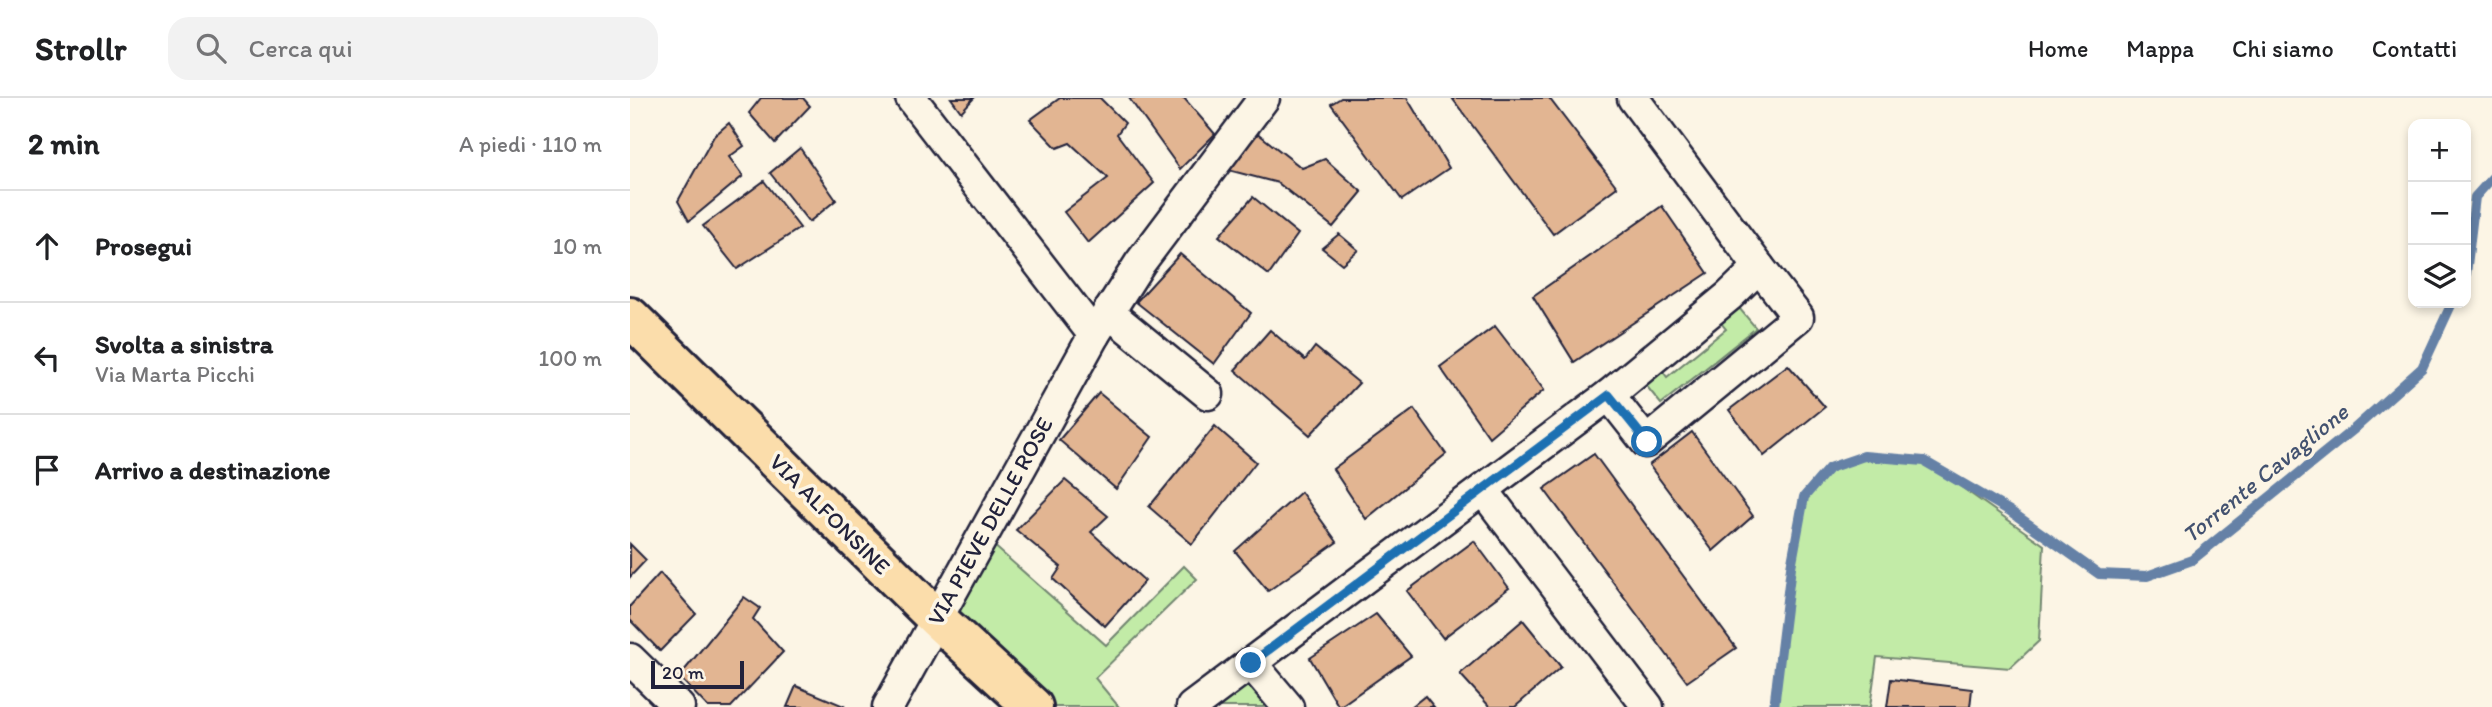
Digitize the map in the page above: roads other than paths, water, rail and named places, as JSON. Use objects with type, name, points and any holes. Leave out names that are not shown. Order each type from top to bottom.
[{"type":"main road","name":"VIA ALFONSINE","points":[[630,317],[936,618],[1033,707]]},
{"type":"street","points":[[911,98],[1101,324],[1208,394]]},
{"type":"street","name":"VIA PIEVE DELLE ROSE","points":[[888,707],[1101,324],[1140,263],[1264,98]]},
{"type":"street","points":[[1609,395],[1647,442],[1798,317],[1633,98]]},
{"type":"street","points":[[1192,707],[1609,395],[1759,268]]},
{"type":"street","points":[[1483,491],[1648,707]]},
{"type":"street","points":[[630,659],[679,707]]},
{"type":"street","points":[[1251,663],[1288,707]]},
{"type":"waterway","name":"Torrente Cavaglione","points":[[2469,245],[2475,197],[2492,178]]},
{"type":"waterway","name":"Torrente Cavaglione","points":[[1774,707],[1791,567],[1804,497],[1829,468],[1864,456],[1924,461],[2010,511],[2099,574],[2147,576],[2192,560],[2354,429],[2422,368],[2450,308]]}]
